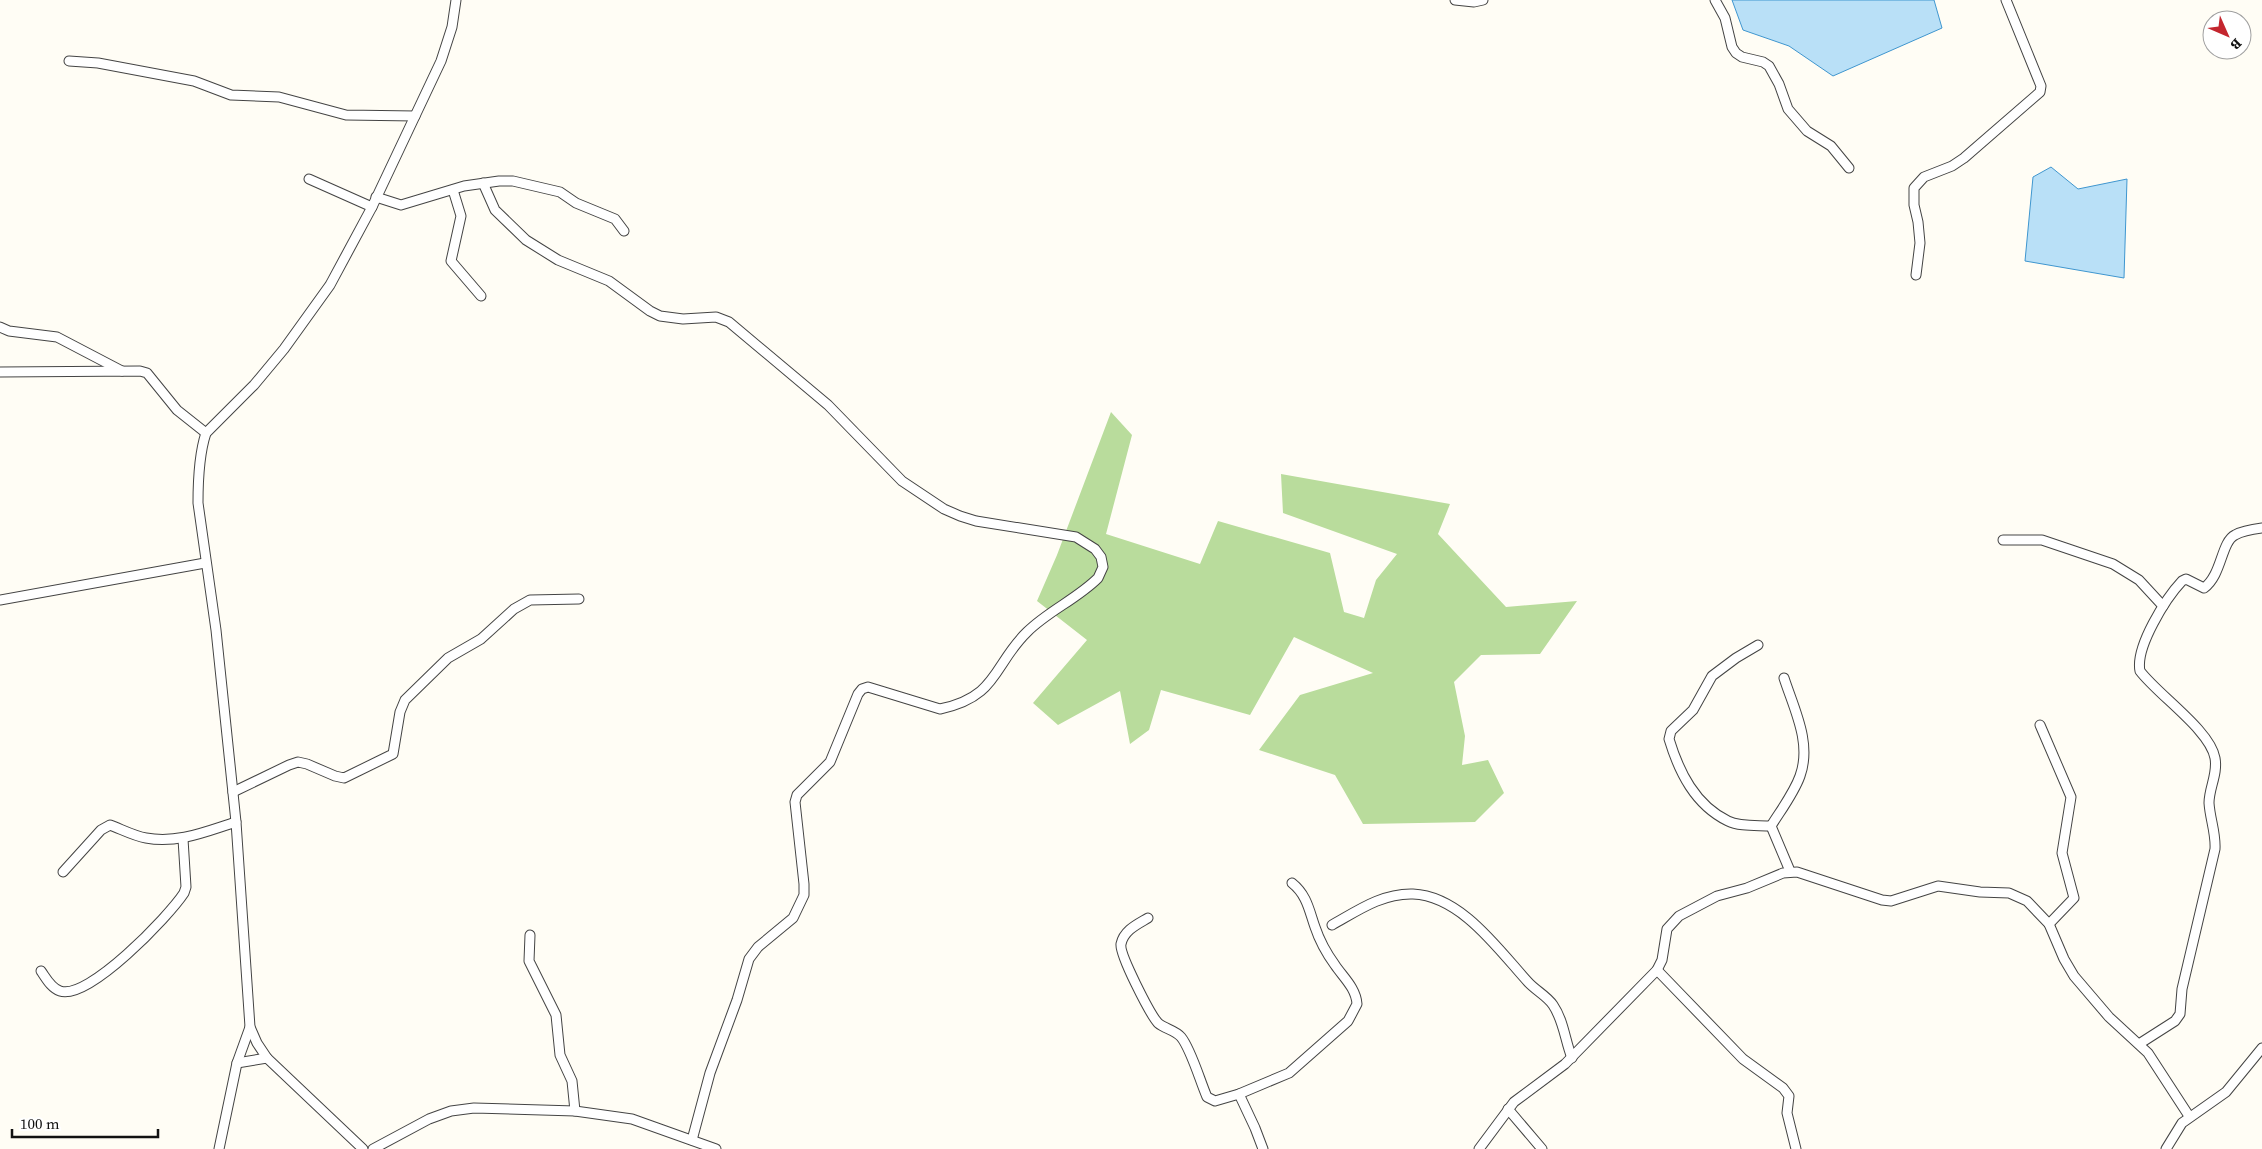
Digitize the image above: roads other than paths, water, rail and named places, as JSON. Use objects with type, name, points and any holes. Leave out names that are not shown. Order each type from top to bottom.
[{"type":"street","points":[[363,1149],[267,1058],[257,1043],[250,1027],[236,822],[216,630],[198,494],[206,433],[254,385],[305,323],[330,285],[372,207],[448,44],[456,0]]},
{"type":"street","points":[[1455,0],[1474,2],[1483,0]]},
{"type":"street","points":[[1715,0],[1726,18],[1732,47],[1736,53],[1769,66],[1779,84],[1788,109],[1807,131],[1831,146],[1849,168]]},
{"type":"street","points":[[1916,275],[1920,243],[1914,205],[1914,188],[1924,177],[1952,166],[1964,158],[2040,92],[2042,86],[2006,0]]},
{"type":"street","points":[[69,61],[98,63],[194,81],[231,95],[279,97],[346,115],[415,116]]},
{"type":"street","points":[[309,179],[372,207]]},
{"type":"street","points":[[376,197],[401,205],[453,190],[506,180],[560,192],[576,203],[614,218],[624,231]]},
{"type":"street","points":[[483,183],[496,210],[526,240],[558,260],[609,281],[650,311],[660,316],[683,319],[716,317],[729,322],[828,405],[891,471],[944,509],[976,521],[1076,537],[1095,549],[1101,557],[1103,567],[1098,578],[1026,632],[993,680],[978,694],[940,709],[868,687],[862,689],[858,694],[830,762],[796,795],[795,802],[804,895],[793,918],[758,947],[749,959],[737,1000],[710,1073],[693,1144]]},
{"type":"street","points":[[453,190],[461,216],[451,261],[481,296]]},
{"type":"street","points":[[0,327],[57,337],[122,371]]},
{"type":"street","points":[[0,372],[140,371],[147,373],[177,410],[206,433]]},
{"type":"street","points":[[2139,1044],[2175,1021],[2180,1014],[2182,989],[2215,849],[2215,832],[2209,804],[2216,766],[2215,756],[2204,737],[2140,671],[2140,656],[2163,606],[2182,581],[2186,579],[2204,588],[2209,584],[2221,565],[2226,545],[2234,535],[2262,528]]},
{"type":"street","points":[[2003,540],[2042,540],[2113,564],[2139,580],[2163,606]]},
{"type":"street","points":[[0,600],[206,564]]},
{"type":"street","points":[[233,792],[298,762],[344,778],[393,754],[400,712],[405,700],[448,658],[481,639],[514,609],[530,600],[579,599]]},
{"type":"street","points":[[1758,645],[1736,658],[1712,676],[1693,710],[1671,731],[1668,739],[1685,782],[1706,806],[1730,822],[1770,826]]},
{"type":"street","points":[[1770,826],[1792,792],[1804,763],[1805,747],[1784,678]]},
{"type":"street","points":[[2040,725],[2072,797],[2062,853],[2074,898],[2050,924]]},
{"type":"street","points":[[63,872],[101,830],[110,825],[144,838],[163,840],[183,839],[236,822]]},
{"type":"street","points":[[1770,826],[1790,871]]},
{"type":"street","points":[[41,971],[51,984],[59,990],[66,992],[80,988],[129,953],[184,893],[186,887],[183,839]]},
{"type":"street","points":[[1479,1149],[1521,1096],[1572,1058],[1622,1004],[1657,970],[1662,960],[1667,929],[1679,916],[1717,896],[1748,888],[1790,871],[1882,900],[1891,901],[1938,886],[2009,894],[2027,901],[2050,924],[2064,959],[2074,976],[2109,1017],[2153,1059],[2189,1116]]},
{"type":"street","points":[[1148,918],[1130,929],[1121,944],[1121,951],[1155,1018],[1164,1027],[1175,1032],[1183,1040],[1210,1100],[1215,1101],[1239,1094],[1289,1073],[1348,1021],[1354,1013],[1357,1004],[1353,989],[1334,963],[1315,928],[1309,905],[1299,889],[1292,884]]},
{"type":"street","points":[[1332,925],[1378,899],[1413,894],[1442,902],[1471,920],[1494,942],[1529,983],[1552,1003],[1561,1019],[1572,1058]]},
{"type":"street","points":[[530,935],[529,961],[558,1022],[560,1055],[572,1081],[575,1111]]},
{"type":"street","points":[[1657,970],[1743,1059],[1783,1088],[1789,1096],[1787,1113],[1796,1149]]},
{"type":"street","points":[[220,1149],[237,1063],[250,1027]]},
{"type":"street","points":[[2166,1149],[2176,1130],[2189,1116],[2226,1092],[2262,1048]]},
{"type":"street","points":[[237,1063],[267,1058]]},
{"type":"street","points":[[1239,1094],[1255,1128],[1262,1149]]},
{"type":"street","points":[[373,1149],[429,1119],[451,1111],[474,1108],[575,1111],[632,1119],[693,1144],[716,1149]]},
{"type":"street","points":[[1508,1110],[1542,1149]]},
{"type":"water","points":[[1732,0],[1934,0],[1942,28],[1833,76],[1789,46],[1743,30]]},
{"type":"water","points":[[2051,167],[2078,189],[2127,179],[2124,278],[2025,261],[2033,177]]}]
